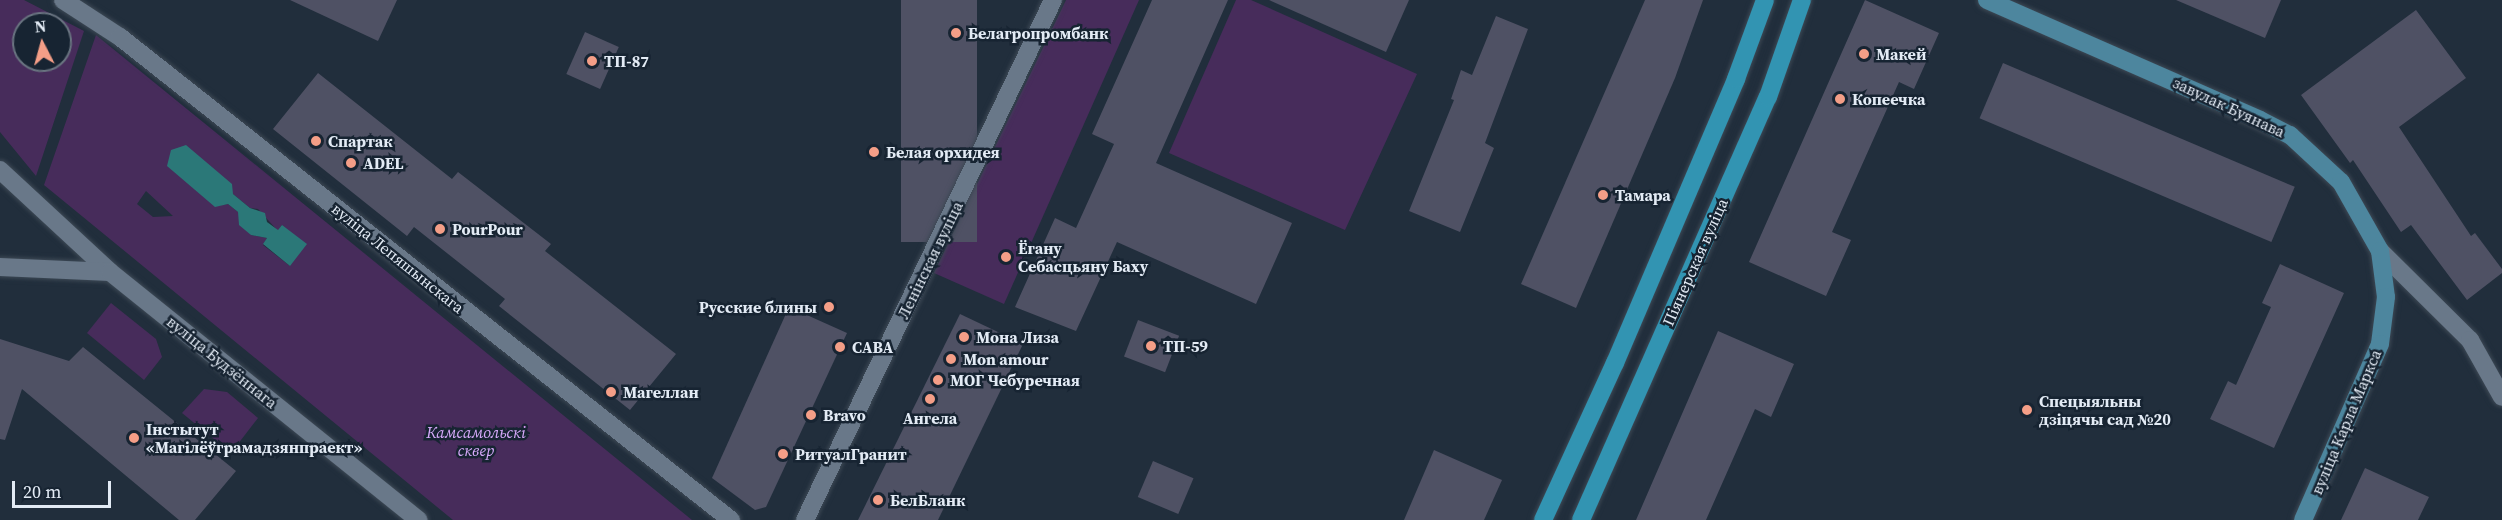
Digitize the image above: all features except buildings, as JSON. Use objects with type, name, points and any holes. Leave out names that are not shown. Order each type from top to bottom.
[{"type":"main road","name":"Піянерская вуліца","points":[[1543,520],[1616,363],[1765,0]]},
{"type":"main road","name":"Піянерская вуліца","points":[[1581,520],[1768,97],[1802,0]]},
{"type":"main road","name":"завулак Буянава","points":[[1988,0],[2290,135],[2341,182],[2380,251]]},
{"type":"main road","name":"вуліца Карла Маркса","points":[[2303,520],[2380,344],[2386,297],[2380,251]]},
{"type":"street","name":"вуліца Лепяшынскага","points":[[63,0],[120,37],[731,520]]},
{"type":"street","name":"Ленінская вуліца","points":[[805,520],[1053,0]]},
{"type":"street","name":"вуліца Будзённага","points":[[0,170],[110,272],[420,520]]},
{"type":"street","name":"завулак Буянава","points":[[2380,251],[2470,340],[2502,397]]},
{"type":"street","points":[[0,267],[110,272]]},
{"type":"green space","points":[[0,0],[24,0],[47,12],[12,12],[12,72],[70,72],[36,176],[0,132]]},
{"type":"green space","points":[[1066,0],[1139,0],[1004,304],[934,273]]},
{"type":"green space","points":[[1236,0],[1251,0],[1417,74],[1345,230],[1169,153]]},
{"type":"green space","points":[[72,25],[84,31],[72,67]]},
{"type":"green space","name":"Камсамольскі сквер","points":[[96,35],[692,520],[453,520],[44,185]],"holes":[[[146,191],[173,216],[153,217],[137,204]],[[233,194],[250,208],[258,209],[278,231],[282,225],[290,266],[263,245],[267,238],[251,235],[238,212],[228,204],[215,206]]]},
{"type":"green space","points":[[111,303],[156,339],[162,357],[144,380],[87,333]]},
{"type":"green space","points":[[204,389],[227,392],[258,418],[231,453],[182,413]]},
{"type":"shaded area","points":[[186,145],[232,184],[233,194],[250,208],[265,213],[267,222],[278,230],[282,225],[307,244],[290,266],[263,244],[267,238],[251,235],[239,225],[238,212],[228,204],[215,207],[167,166],[171,150]]},
{"type":"place","name":"Белагропромбанк","points":[[956,33]]},
{"type":"place","name":"Макей","points":[[1864,54]]},
{"type":"place","name":"ТП-87","points":[[592,61]]},
{"type":"place","name":"Копеечка","points":[[1840,99]]},
{"type":"place","name":"Спартак","points":[[316,141]]},
{"type":"place","name":"Белая орхидея","points":[[874,152]]},
{"type":"place","name":"ADEL","points":[[351,163]]},
{"type":"place","name":"Тамара","points":[[1603,195]]},
{"type":"place","name":"PourPour","points":[[440,229]]},
{"type":"place","name":"Ёгану Себасцьяну Баху","points":[[1006,257]]},
{"type":"place","name":"Русские блины","points":[[829,307]]},
{"type":"place","name":"Мона Лиза","points":[[964,337]]},
{"type":"place","name":"ТП-59","points":[[1151,346]]},
{"type":"place","name":"САВА","points":[[840,347]]},
{"type":"place","name":"Mon amour","points":[[951,359]]},
{"type":"place","name":"МОГ Чебуречная","points":[[938,380]]},
{"type":"place","name":"Магеллан","points":[[611,392]]},
{"type":"place","name":"Ангела","points":[[930,399]]},
{"type":"place","name":"Спецыяльны дзіцячы сад №20","points":[[2027,410]]},
{"type":"place","name":"Bravo","points":[[811,415]]},
{"type":"place","name":"Інстытут «Магілёўграмадзянпраект»","points":[[134,438]]},
{"type":"place","name":"РитуалГранит","points":[[783,454]]},
{"type":"place","name":"БелБланк","points":[[878,500]]}]
